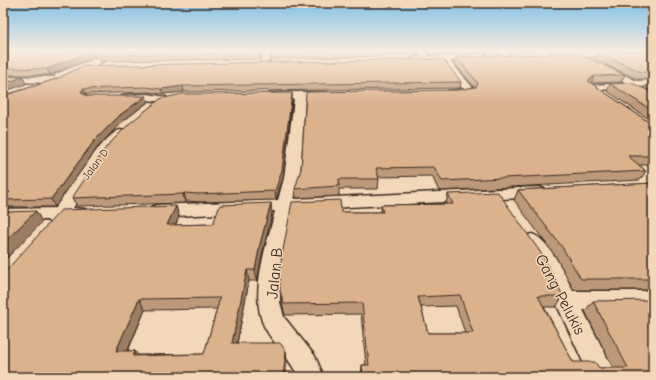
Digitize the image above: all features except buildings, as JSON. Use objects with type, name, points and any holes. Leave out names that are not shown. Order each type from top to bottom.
[{"type":"street","points":[[26,91],[79,69]]},
{"type":"street","points":[[440,93],[470,91],[452,69]]},
{"type":"street","points":[[602,69],[633,85],[648,95]]},
{"type":"street","points":[[3,79],[54,80]]},
{"type":"street","points":[[606,98],[591,88],[653,83]]},
{"type":"street","points":[[261,96],[337,94]]},
{"type":"street","name":"Jalan B","points":[[300,95],[292,178],[284,206],[270,276],[269,302],[274,322],[306,365],[311,377]]},
{"type":"street","points":[[112,98],[167,98],[151,107]]},
{"type":"street","name":"Jalan D","points":[[46,230],[61,214],[104,151],[127,126]]},
{"type":"street","points":[[144,212],[553,191]]},
{"type":"street","name":"Gang Pelukis","points":[[499,194],[548,263],[604,377]]},
{"type":"street","points":[[3,215],[91,213]]},
{"type":"street","points":[[566,301],[653,300]]}]
